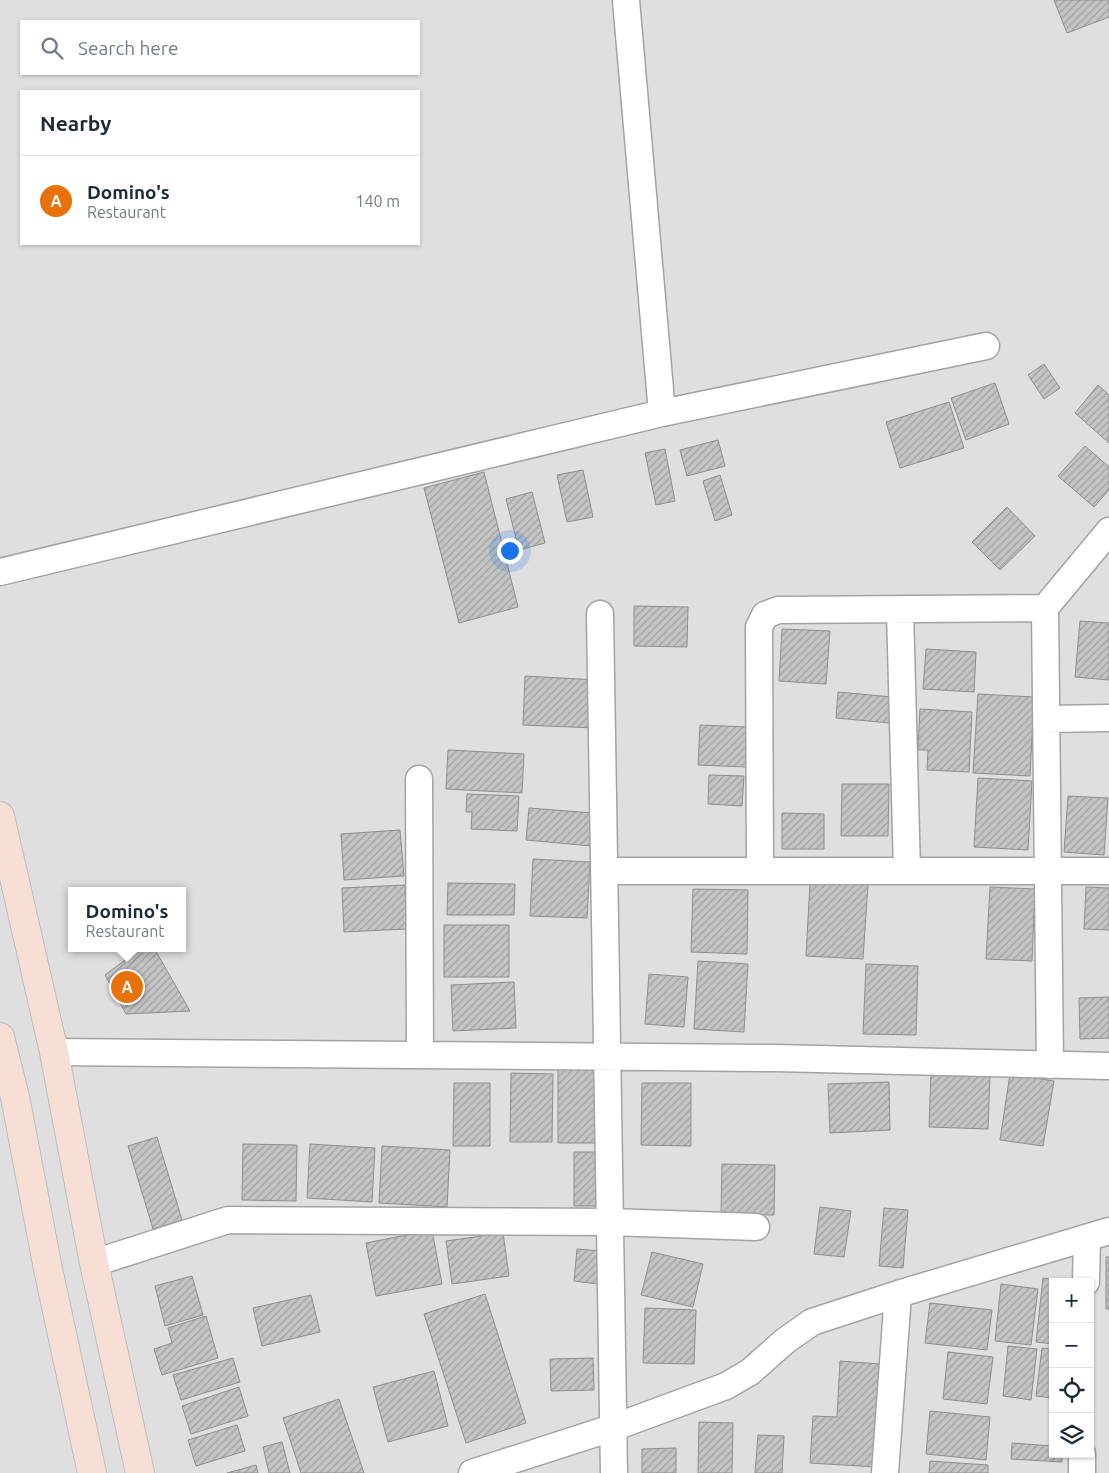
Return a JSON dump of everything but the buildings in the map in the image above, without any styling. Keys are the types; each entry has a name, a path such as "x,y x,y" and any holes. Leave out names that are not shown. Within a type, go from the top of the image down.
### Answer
{"main road":[{"path":"0,816 54,1052 94,1264 140,1473"},
{"path":"0,1037 15,1098 48,1269 92,1473"}],"street":[{"path":"626,0 662,413"},
{"path":"0,572 662,413 986,346"},
{"path":"1050,1065 1045,608 1109,531"},
{"path":"760,871 759,627 765,615 778,610 1045,608"},
{"path":"900,610 907,871"},
{"path":"600,614 615,1427 614,1473"},
{"path":"1047,719 1109,718"},
{"path":"419,779 420,1055"},
{"path":"605,871 1109,871"},
{"path":"54,1052 775,1058 1109,1066"},
{"path":"94,1264 228,1220 610,1222 756,1227"},
{"path":"472,1473 615,1427 726,1386 750,1372 812,1322 898,1294 1098,1235"},
{"path":"1087,1278 1098,1235"},
{"path":"885,1473 898,1294"},
{"path":"1082,1458 1082,1473"}],"place":[{"name":"Domino's","path":"127,987"}]}
